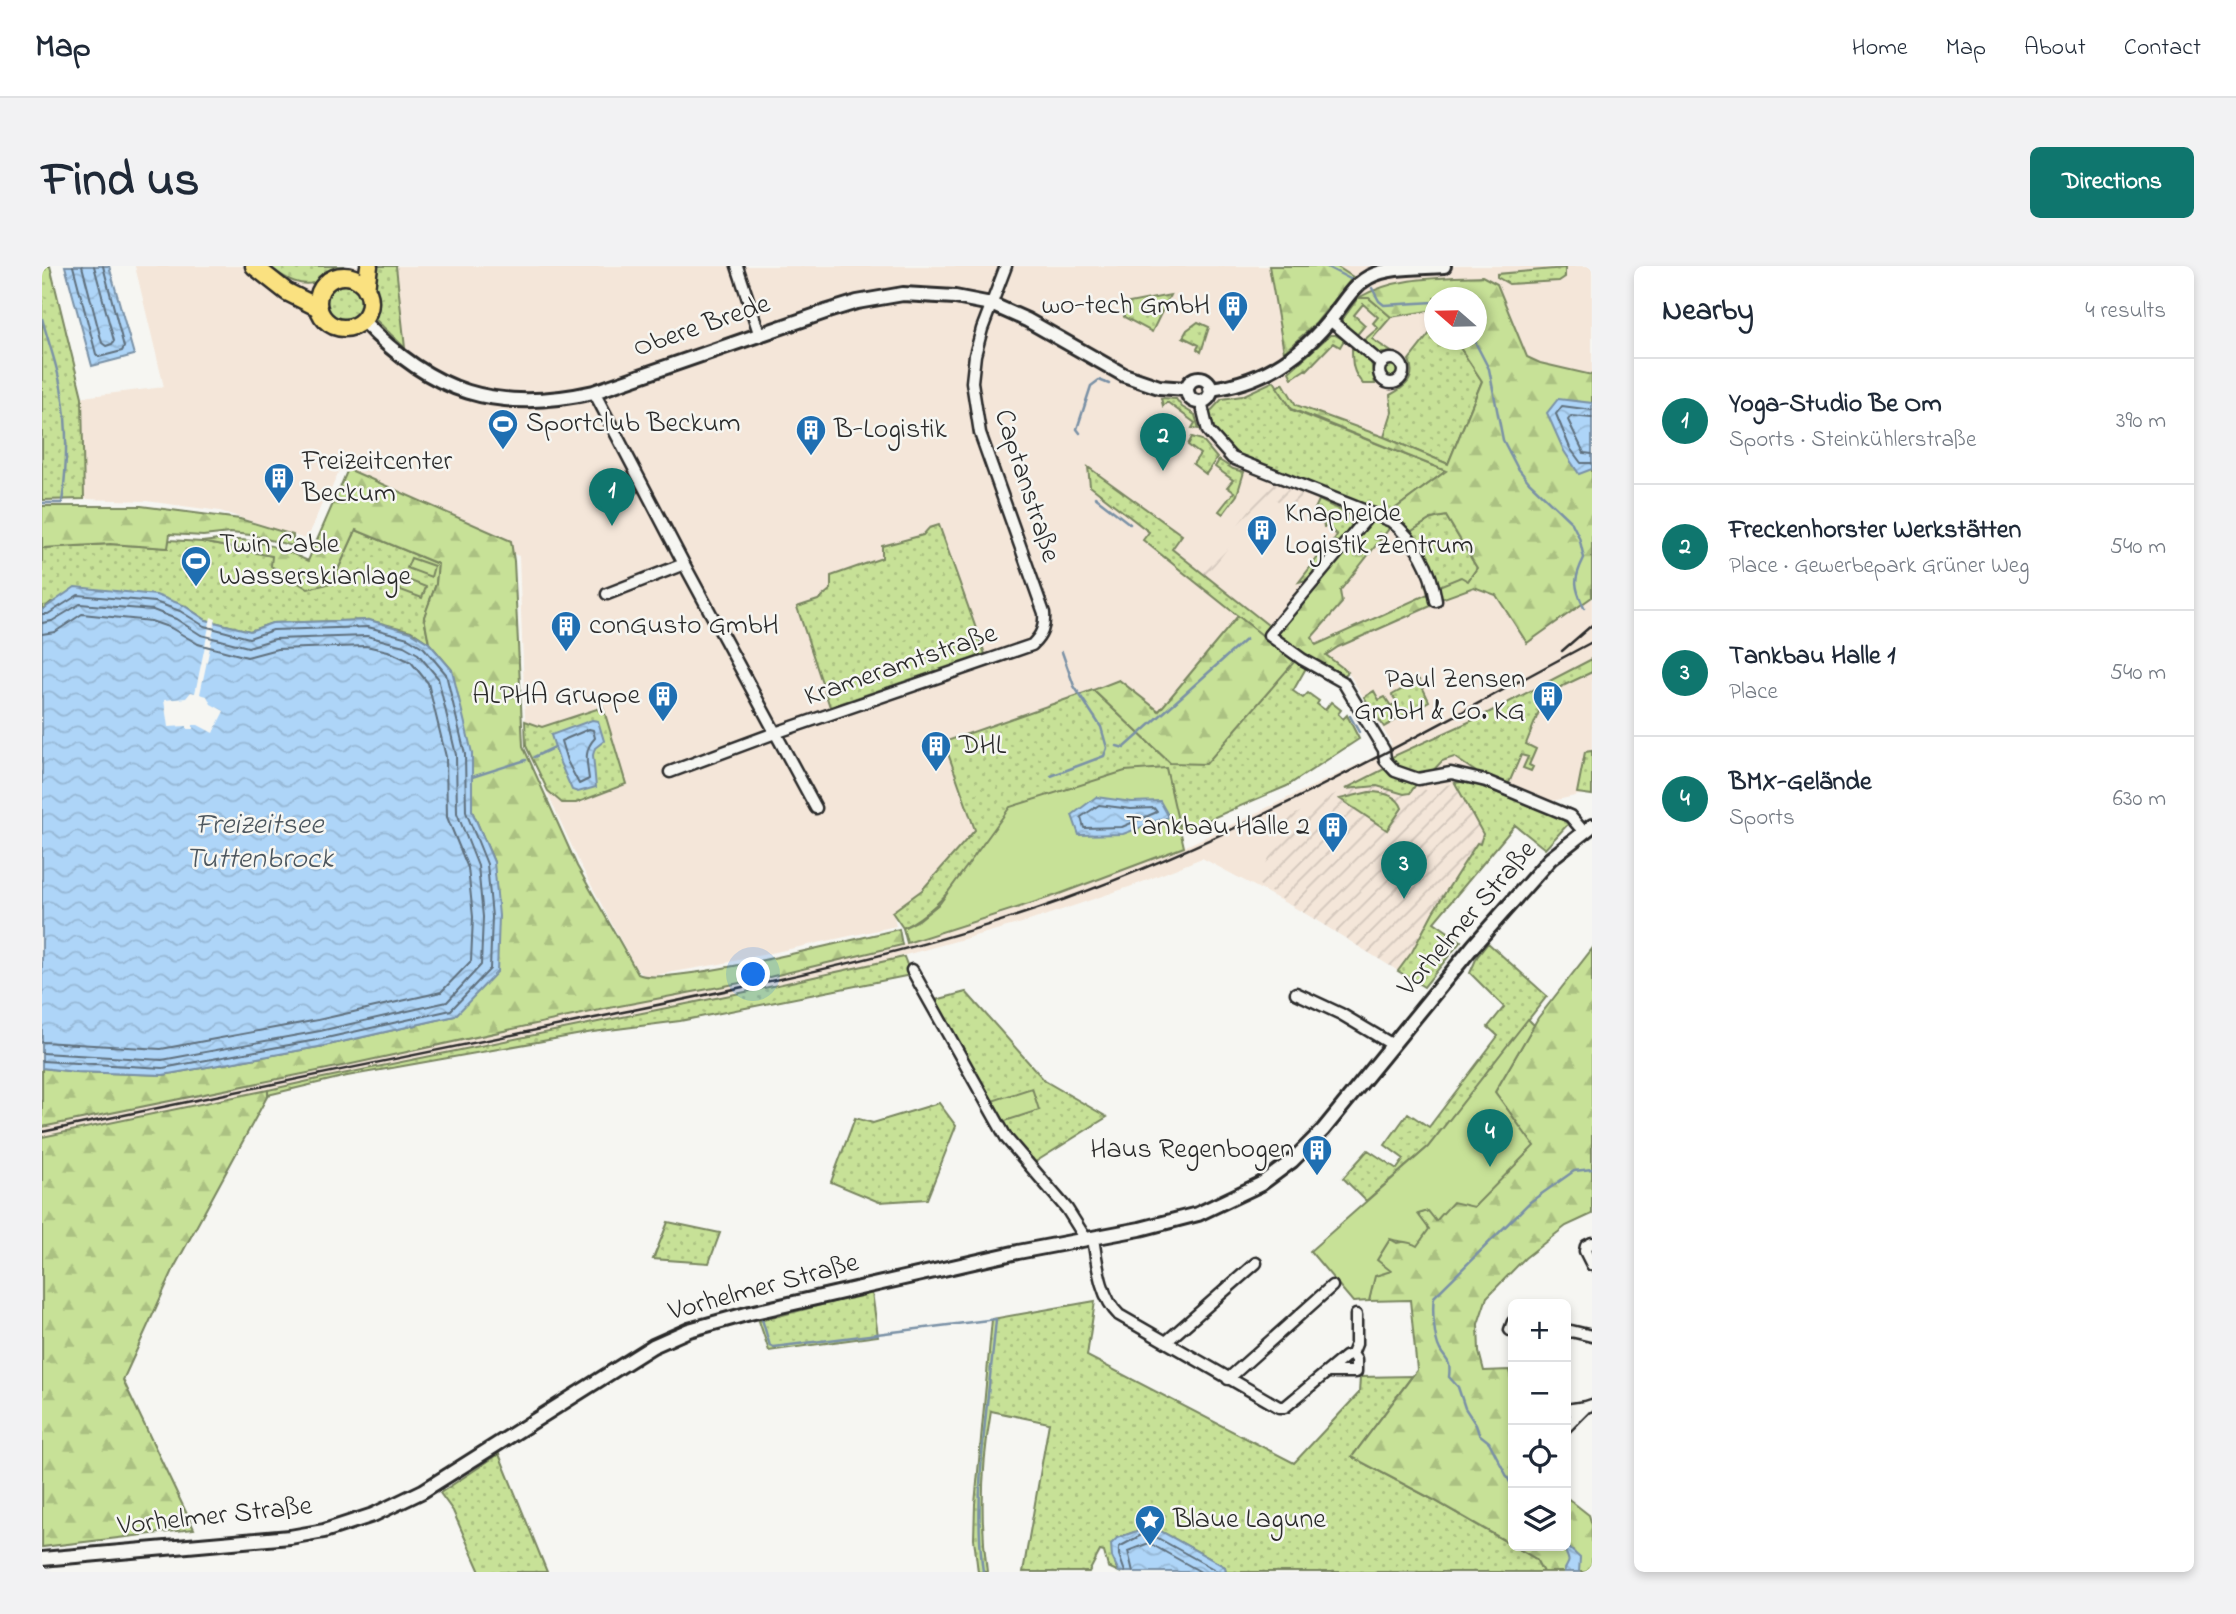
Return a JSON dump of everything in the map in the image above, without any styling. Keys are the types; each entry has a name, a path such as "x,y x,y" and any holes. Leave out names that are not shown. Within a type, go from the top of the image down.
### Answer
{"main road":[{"path":"254,266 287,292 319,307"},
{"path":"366,289 369,266"},
{"path":"352,271 366,289 370,309 363,321 351,327 337,327 326,320 319,307 320,294 334,278 352,271"},
{"path":"278,284 323,288"}],"street":[{"path":"737,266 760,336"},
{"name":"Captanstraße","path":"1006,266 990,304 975,355 972,382 980,433 1044,613 1043,631 1039,638"},
{"path":"1210,389 1259,378 1282,366 1313,339 1350,293 1368,277 1388,270 1444,266"},
{"name":"Obere Brede","path":"363,321 392,350 446,384 493,398 536,402 594,392 838,308 882,297 929,294 990,304 1045,330 1124,375 1159,387 1187,389"},
{"path":"1330,320 1382,364"},
{"path":"1199,378 1207,382 1210,389 1207,398 1201,402 1191,399 1187,389 1190,382 1199,378"},
{"path":"594,392 816,808"},
{"path":"1201,402 1208,431 1232,458 1391,521 1410,538 1423,557 1433,580 1436,601"},
{"name":"Vorhelmer Straße","path":"42,1559 252,1541 324,1531 373,1515 423,1491 653,1346 689,1330 868,1285 1198,1214 1261,1184 1292,1161 1324,1130 1474,945 1550,859 1588,828 1570,816 1486,782 1451,773 1418,779 1395,771 1385,760 1384,750 1343,682 1302,659 1269,635 1371,513"},
{"path":"607,594 684,564"},
{"name":"Krameramtstraße","path":"670,772 1032,645 1039,638"},
{"path":"912,970 1007,1139 1089,1238 1112,1309 1279,1407 1285,1407 1352,1354 1356,1344 1356,1315"},
{"path":"1296,993 1341,1014 1393,1045"},
{"path":"1592,1243 1586,1246 1585,1251 1592,1265"},
{"path":"1166,1342 1255,1264"},
{"path":"1228,1379 1332,1286"},
{"path":"1571,1332 1592,1336"},
{"path":"1327,1372 1356,1372 1356,1360 1352,1354"},
{"path":"1571,1409 1589,1406"},
{"path":"1568,1425 1589,1406"}],"shaded area":[{"path":"135,266 267,266 288,279 318,282 345,266 1269,266 1353,278 1336,266 1592,266 1592,659 1577,666 1592,661 1592,792 1531,806 1434,923 1338,931 1202,858 1135,885 1029,921 869,965 42,1137 42,1127 614,1007 761,979 907,943 1054,896 1184,847 1380,754 1392,744 1348,672 1302,652 1150,533 1143,541 1238,616 1158,712 1119,680 945,742 975,830 922,890 893,912 896,926 720,964 650,976 642,974 635,967 580,864 526,746 519,556 513,554 510,541 341,466 325,504 322,503 305,539 220,511 146,501 84,499 82,397 164,387"},
{"path":"1271,483 1311,498 1297,516 1270,495 1206,576 1200,572"},
{"path":"1380,771 1433,793 1446,785 1467,781 1531,806 1434,922 1424,987 1256,883 1290,817"}],"green space":[{"path":"42,266 50,266 82,397 84,499 42,500"},
{"path":"267,266 345,266 320,280 306,284 292,281"},
{"path":"375,266 396,266 405,348 376,320 377,301 372,284"},
{"path":"1269,266 1336,266 1353,277 1316,323 1284,352"},
{"path":"1565,268 1565,277 1559,281 1509,284 1497,277 1497,274"},
{"path":"1482,276 1497,284 1527,357 1540,363 1592,375 1592,597 1527,643 1496,595 1474,587 1436,601 1434,588 1461,577 1468,581 1477,568 1446,516 1431,519 1410,532 1388,514 1446,471 1292,409 1277,387 1283,383 1296,405 1448,464 1482,381 1462,350 1487,350 1487,287 1424,287 1424,312 1391,317 1369,298 1358,298 1403,282"},
{"path":"345,281 360,287 366,302 360,317 345,323 330,317 324,302 330,287"},
{"path":"1170,295 1152,332 1124,317 1124,304"},
{"path":"1358,298 1369,298 1391,317 1372,339 1393,353 1375,353 1363,341 1378,328 1373,323 1378,317 1363,304 1354,315 1365,325 1356,336 1343,325 1342,320"},
{"path":"1198,322 1209,327 1201,352 1197,349 1199,345 1183,337 1187,330"},
{"path":"1330,335 1344,340 1340,347 1333,343 1307,370 1292,378 1289,372"},
{"path":"1424,341 1424,350 1462,350 1482,381 1448,464 1384,437 1392,412 1390,395 1408,382 1412,372 1409,360"},
{"path":"1352,347 1371,361 1375,384 1363,384 1357,375"},
{"path":"1391,363 1399,371 1391,379 1383,371"},
{"path":"1274,381 1292,410 1446,471 1388,514 1238,456 1220,441 1208,414 1222,399 1242,396"},
{"path":"1161,398 1176,399 1182,407 1195,415 1199,429 1192,428 1195,423 1167,402 1163,406"},
{"path":"1171,426 1185,437 1175,449 1168,444 1173,437 1166,432"},
{"path":"1192,437 1202,440 1217,458 1206,474 1193,464 1200,454 1188,445"},
{"path":"1219,460 1244,472 1237,495 1223,514 1219,511 1234,492 1227,487 1233,480 1215,467"},
{"path":"1088,467 1182,535 1172,549 1302,652 1295,661 1306,668 1293,691 1303,698 1308,693 1319,701 1317,704 1325,710 1331,702 1341,710 1338,714 1343,719 1347,715 1359,739 1287,786 1173,835 961,877 935,905 903,928 892,912 922,890 975,830 944,742 1093,690 1170,763 1294,661 1143,540 1149,532 1090,486"},
{"path":"348,469 511,541 523,746 577,866 638,974 684,974 721,968 899,929 902,945 761,979 614,1007 42,1127 42,1068 163,1075 324,1046 455,1016 494,862 472,811 452,670 429,643 424,617 436,584 438,564 356,530 332,583 308,589 271,566 272,556 202,542 256,542 308,561"},
{"path":"1319,500 1350,515 1351,526 1339,542 1333,541 1337,535 1324,527 1321,510 1315,509"},
{"path":"42,506 141,506 240,519 293,535 293,546 251,535 230,533 203,536 170,534 168,548 110,544 42,548"},
{"path":"1371,513 1391,521 1388,530 1340,591 1342,603 1312,637 1316,645 1428,594 1425,584 1433,580 1433,605 1338,647 1326,655 1348,672 1339,680 1274,635"},
{"path":"1446,516 1477,568 1468,581 1434,588 1427,558 1410,532 1431,519"},
{"path":"939,525 985,654 830,707 797,607 818,600 831,589 831,576 882,558 882,546 923,535 929,528"},
{"path":"356,530 438,564 436,584 424,617 429,643 411,631 369,620 272,623 250,631 206,620 183,605 51,602 42,610 42,548 110,544 167,548 169,540 202,542 273,556 332,583"},
{"path":"1325,548 1333,549 1309,579 1299,582"},
{"path":"411,558 434,566 431,577 407,568"},
{"path":"403,578 426,587 422,598 398,589"},
{"path":"1238,616 1295,661 1206,764 1170,763 1093,690 1119,680 1159,711"},
{"path":"1592,659 1592,672 1546,694 1526,744 1536,749 1529,765 1533,767 1531,771 1523,768 1528,757 1521,755 1506,790 1481,780 1476,772 1454,757 1442,761 1425,779 1418,779 1385,760 1482,716"},
{"path":"1419,680 1429,701 1384,727 1364,697 1374,691 1379,700 1385,697 1391,706 1397,702 1392,695"},
{"path":"603,707 626,784 576,803 562,803 548,791 526,746 525,721 542,727"},
{"path":"1592,751 1592,795 1577,793 1585,752"},
{"path":"1166,768 1184,847 1054,896 907,943 903,928 919,920 940,903 1010,807 1125,771"},
{"path":"1384,769 1417,783 1410,793 1404,794 1377,786 1345,789"},
{"path":"1467,781 1560,817 1568,824 1545,849 1515,825 1434,922 1461,941 1424,987 1398,971 1477,843 1480,844 1483,834 1455,783"},
{"path":"1369,792 1384,793 1400,803 1402,808 1387,830 1340,799"},
{"path":"1488,943 1547,996 1428,1147 1366,1201 1343,1178 1368,1150 1397,1169 1404,1159 1385,1145 1408,1113 1429,1127 1498,1036 1488,1027 1504,1007 1470,973 1477,957"},
{"path":"1592,949 1592,1214 1566,1226 1525,1258 1487,1297 1478,1324 1479,1352 1484,1371 1508,1370 1508,1542 1352,1457 1417,1370 1410,1300 1369,1301 1377,1260 1390,1239 1397,1243 1407,1241 1417,1245 1420,1239 1417,1214 1431,1212 1454,1202 1533,1146 1495,1092 1538,1018"},
{"path":"904,957 911,975 680,1021 593,1032 347,1076 268,1095 268,1090 318,1079"},
{"path":"966,992 1045,1081 1107,1117 1032,1164 1010,1138 936,1000"},
{"path":"1528,1019 1534,1025 1495,1092 1534,1146 1474,1207 1453,1202 1436,1221 1428,1211 1418,1214 1429,1229 1417,1246 1390,1239 1377,1260 1391,1271 1375,1276 1369,1301 1353,1302 1310,1251 1428,1147"},
{"path":"1032,1088 1039,1110 1002,1122 992,1101"},
{"path":"268,1090 268,1095 175,1266 123,1380 194,1529 42,1547 42,1137"},
{"path":"939,1103 956,1126 927,1199 879,1202 831,1182 855,1118 873,1123"},
{"path":"668,1222 720,1233 709,1263 653,1259"},
{"path":"872,1292 878,1336 769,1351 759,1321"},
{"path":"1095,1301 1087,1356 1294,1463 1359,1393 1360,1377 1412,1376 1352,1457 1508,1543 1508,1551 1522,1551 1536,1559 1543,1572 1226,1572 1225,1567 1148,1524 1117,1538 1116,1567 1119,1572 1108,1567 1104,1552 1100,1551 1089,1572 1023,1572 1049,1423 991,1411 983,1492 987,1572 978,1572 974,1539 975,1504 992,1319"},
{"path":"499,1454 547,1572 480,1572 453,1511 440,1493"},
{"path":"1571,1501 1589,1515 1592,1525 1592,1572 1543,1572 1536,1559 1522,1551 1571,1551"}],"water":[{"path":"65,266 109,266 134,355 92,366"},
{"path":"1558,399 1592,403 1592,469 1579,474 1564,451 1547,413"},
{"name":"Freizeitsee Tuttenbrock","path":"75,587 156,595 183,605 206,620 250,631 272,623 369,620 411,632 429,643 452,670 472,753 472,811 494,862 499,916 497,972 455,1016 324,1046 163,1075 42,1068 42,610"},
{"path":"592,720 598,721 604,741 595,748 593,755 596,787 578,792 572,790 551,735"},
{"path":"1096,797 1132,802 1160,801 1169,817 1123,834 1079,835 1072,815"},
{"name":"Blaue Lagune","path":"1148,1524 1225,1567 1226,1572 1119,1572 1112,1557 1111,1544 1117,1538"},
{"path":"1571,1550 1580,1558 1579,1572 1564,1572 1569,1561 1565,1551"}],"pier":[{"path":"211,617 216,619 200,694 207,696 211,704 224,711 213,733 198,725 193,725 193,729 187,729 187,726 168,727 164,700 186,698 191,692 195,693"}],"waterway":[{"path":"1325,266 1354,281"},
{"path":"1372,288 1384,305 1424,303"},
{"path":"42,318 60,383 66,448 62,503 42,503"},
{"path":"1479,350 1489,369 1503,440 1517,467 1572,523 1579,537 1584,558 1576,583 1584,608"},
{"path":"1080,433 1077,429 1091,386 1099,380 1109,384"},
{"path":"1095,497 1130,524"},
{"path":"1117,746 1124,748 1246,639"},
{"path":"1051,776 1104,756 1107,748 1101,727 1074,686 1062,652"},
{"path":"1350,716 1359,732"},
{"path":"534,757 555,747"},
{"path":"472,777 526,760"},
{"path":"1508,1478 1489,1442 1479,1434 1465,1408 1458,1387 1449,1377 1449,1364 1436,1339 1434,1297 1530,1202 1574,1171 1592,1169"},
{"path":"762,1319 770,1346 774,1347 996,1319 980,1478 983,1572"}],"railway":[{"path":"1562,651 1592,625"},
{"path":"42,1132 768,982 886,954 1002,921 1129,874 1264,814 1592,642"}],"place":[{"name":"wo-tech GmbH","path":"1233,333"},
{"name":"Sportclub Beckum","path":"503,451"},
{"name":"B-Logistik","path":"811,457"},
{"name":"Freckenhorster Werkstätten","path":"1163,471"},
{"name":"Freizeitcenter Beckum","path":"279,505"},
{"name":"Yoga-Studio Be Om","path":"612,526"},
{"name":"Knapheide Logistik Zentrum","path":"1262,557"},
{"name":"Twin Cable Wasserskianlage","path":"196,588"},
{"name":"conGusto GmbH","path":"566,653"},
{"name":"ALPHA Gruppe","path":"663,723"},
{"name":"Paul Zensen GmbH & Co. KG","path":"1548,723"},
{"name":"DHL","path":"936,773"},
{"name":"Tankbau Halle 2","path":"1333,854"},
{"name":"Tankbau Halle 1","path":"1404,899"},
{"name":"BMX-Gelände","path":"1490,1167"},
{"name":"Haus Regenbogen","path":"1317,1177"},
{"name":"Blaue Lagune","path":"1150,1547"}]}
